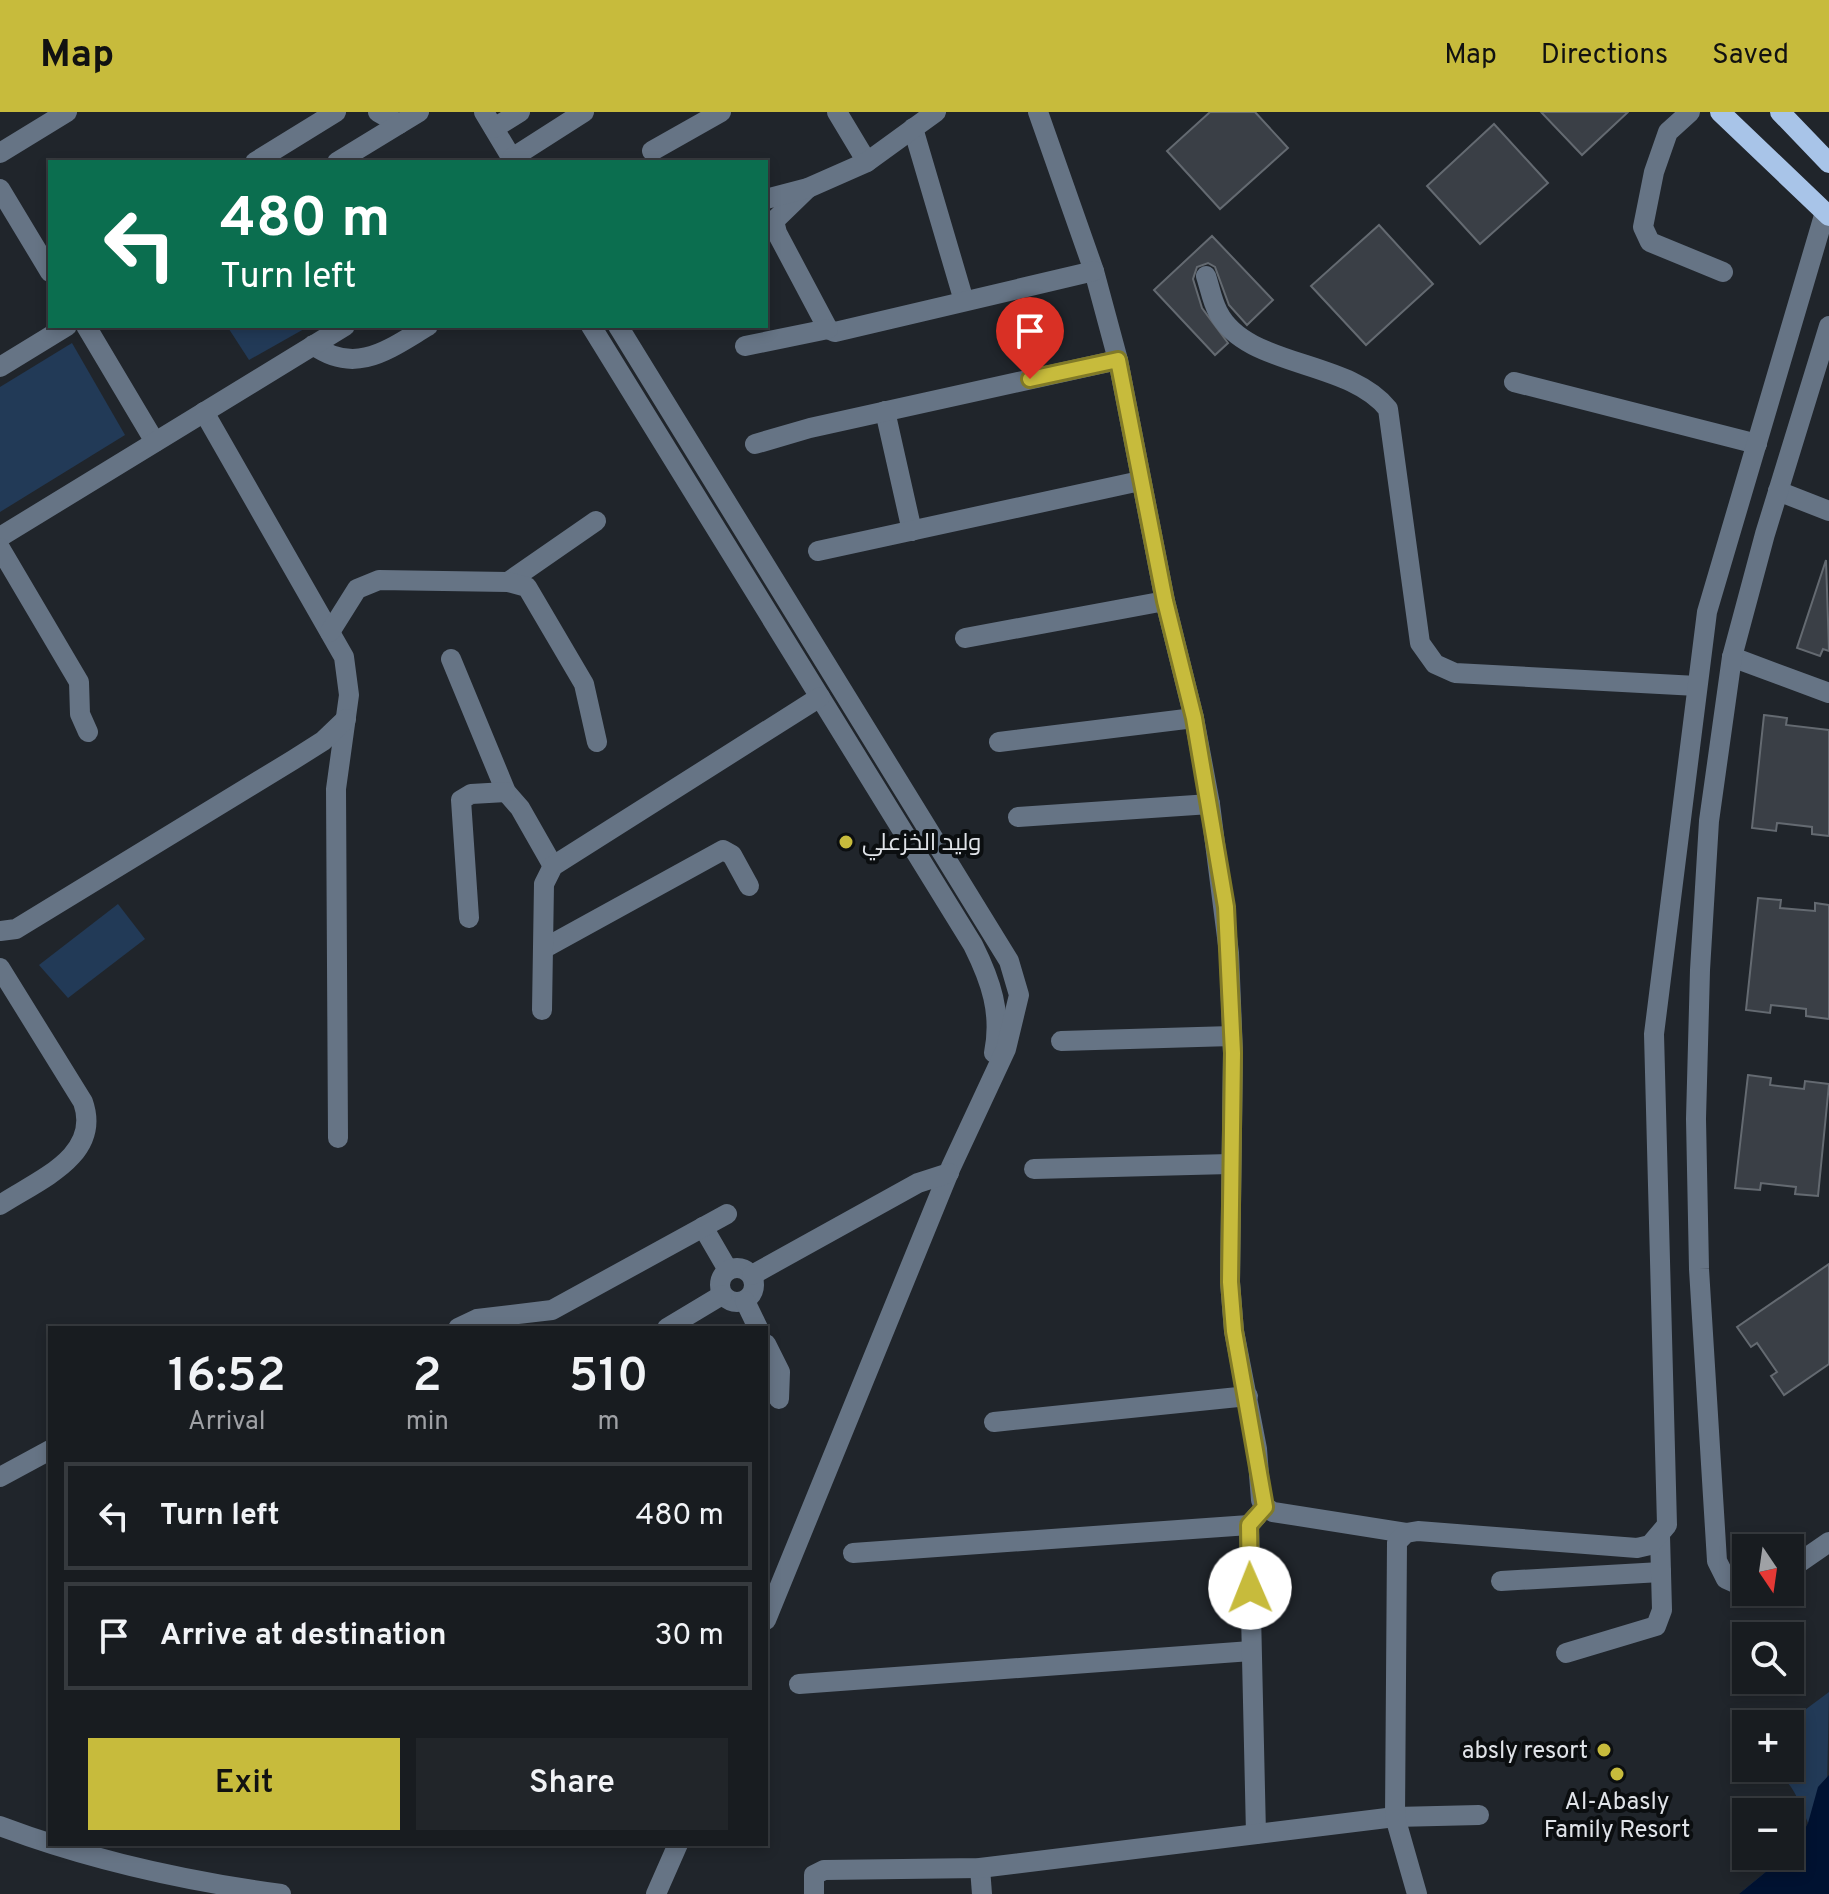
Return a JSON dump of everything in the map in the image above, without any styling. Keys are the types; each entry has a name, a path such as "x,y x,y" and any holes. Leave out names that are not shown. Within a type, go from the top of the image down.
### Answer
{"main road":[{"path":"1720,112 1827,214"},
{"path":"1780,112 1829,163"}],"street":[{"path":"0,153 67,112"},
{"path":"258,160 336,112"},
{"path":"378,112 399,124"},
{"path":"340,160 419,112"},
{"path":"520,112 489,120 513,160 584,112"},
{"path":"652,151 721,112"},
{"path":"837,112 867,162"},
{"path":"768,198 808,188 867,162 936,112"},
{"path":"1038,112 1094,271 1118,360 1140,481 1194,718 1210,804 1226,907 1232,1036 1232,1307 1265,1507"},
{"path":"1690,112 1668,132 1654,172 1643,227 1650,242 1723,272"},
{"path":"913,128 964,301"},
{"path":"808,188 774,221 828,329"},
{"path":"1,192 48,269"},
{"path":"1566,1653 1656,1626 1662,1610 1660,1536 1669,1512 1654,1034 1707,612 1827,214"},
{"path":"745,346 828,329 835,332 1094,271"},
{"path":"1206,276 1218,314 1252,345 1364,386 1388,409 1420,643 1435,664 1455,673 1697,686"},
{"path":"1732,1582 1726,1579 1717,1561 1715,1547 1699,1269 1696,1119 1700,970 1709,821 1732,657 1778,491 1829,326"},
{"path":"0,367 64,328"},
{"path":"87,328 155,442"},
{"path":"0,537 327,333 337,358 363,360 376,357 425,328"},
{"path":"592,328 986,971 998,1013 998,1032 983,1094"},
{"path":"619,328 1009,961 1017,979 1018,1012 1006,1049 983,1094 770,1597"},
{"path":"755,444 885,411 1118,360"},
{"path":"1514,382 1757,444"},
{"path":"885,411 912,531"},
{"path":"204,412 344,657 348,674 346,719 336,789 338,1138"},
{"path":"818,551 1140,481"},
{"path":"1778,491 1829,511"},
{"path":"508,582 596,521"},
{"path":"0,548 79,682 80,714 88,732"},
{"path":"330,632 357,589 379,580 508,582 527,587 584,684 597,742"},
{"path":"965,638 1165,601"},
{"path":"1732,657 1829,693"},
{"path":"451,659 506,792 520,808 553,866"},
{"path":"542,1010 544,884 553,866 820,697"},
{"path":"999,742 1194,718"},
{"path":"0,931 16,929 293,760 323,741 346,719"},
{"path":"469,918 461,800 471,794 506,792"},
{"path":"1018,817 1210,804"},
{"path":"543,949 723,850 732,855 749,886"},
{"path":"0,968 83,1102 89,1118 87,1136 76,1155 0,1205"},
{"path":"1061,1041 1232,1036"},
{"path":"1034,1169 1230,1164"},
{"path":"752,1275 918,1183 949,1173"},
{"path":"462,1326 477,1319 552,1310 727,1214"},
{"path":"703,1227 728,1270"},
{"path":"722,1295 721,1276 736,1267 752,1275 755,1284 745,1301"},
{"path":"722,1295 732,1302 745,1301"},
{"path":"670,1326 722,1295"},
{"path":"745,1301 757,1326"},
{"path":"768,1348 780,1372 779,1399"},
{"path":"994,1422 1248,1396"},
{"path":"0,1477 48,1451"},
{"path":"1265,1507 1301,1517 1406,1533 1418,1531 1622,1549 1650,1545 1660,1536"},
{"path":"1256,1834 1249,1525 1265,1507"},
{"path":"853,1553 1249,1525"},
{"path":"1406,1533 1397,1542 1395,1817 1417,1894"},
{"path":"1804,1559 1829,1542"},
{"path":"1501,1581 1661,1572"},
{"path":"799,1684 1251,1651"},
{"path":"814,1894 814,1875 824,1870 980,1868 1395,1817 1479,1815"},
{"path":"0,1826 48,1844"},
{"path":"55,1846 212,1889 281,1894"},
{"path":"656,1894 677,1846"},
{"path":"980,1868 982,1894"}],"shaded area":[{"path":"228,328 304,329 249,360"},
{"path":"72,343 125,435 0,512 0,387"},
{"path":"118,904 145,939 68,998 39,965"},
{"path":"1829,1692 1826,1839 1804,1853 1804,1830 1808,1823 1804,1814 1804,1798 1797,1798 1787,1782 1804,1782 1804,1711"},
{"path":"1829,1775 1829,1894 1739,1894 1768,1870 1804,1870 1804,1830 1818,1787"},
{"path":"1768,1870 1777,1870 1739,1894"}],"building":[{"path":"1210,112 1255,112 1288,148 1220,209 1167,151"},
{"path":"1541,112 1628,112 1582,155"},
{"path":"1494,124 1548,183 1480,244 1427,186"},
{"path":"1379,225 1433,284 1366,345 1311,286"},
{"path":"1212,236 1273,300 1247,325 1229,305 1215,267 1208,263 1197,267 1193,279 1202,308 1228,343 1215,355 1154,290"},
{"path":"1826,560 1829,651 1823,649 1820,656 1797,648"},
{"path":"1764,715 1787,718 1786,725 1829,730 1829,836 1812,834 1812,827 1777,823 1776,831 1752,828"},
{"path":"1758,898 1781,900 1780,908 1815,911 1815,903 1829,905 1829,1019 1806,1016 1806,1009 1771,1005 1770,1013 1746,1010"},
{"path":"1748,1075 1771,1078 1770,1085 1804,1089 1805,1081 1829,1084 1818,1196 1795,1194 1796,1187 1761,1183 1760,1190 1735,1188"},
{"path":"1829,1264 1829,1364 1784,1395 1771,1376 1777,1372 1757,1343 1751,1347 1737,1327"}],"place":[{"name":"وليد الخزعلي","path":"846,842"},
{"name":"absly resort","path":"1604,1750"},
{"name":"Al-Abasly Family Resort","path":"1617,1774"}],"route":[{"path":"1030,379 1118,360 1140,481 1194,718 1210,804 1226,907 1229,953 1233,1053 1230,1282 1234,1331 1257,1449 1261,1500 1265,1507 1249,1525 1250,1588"}]}
